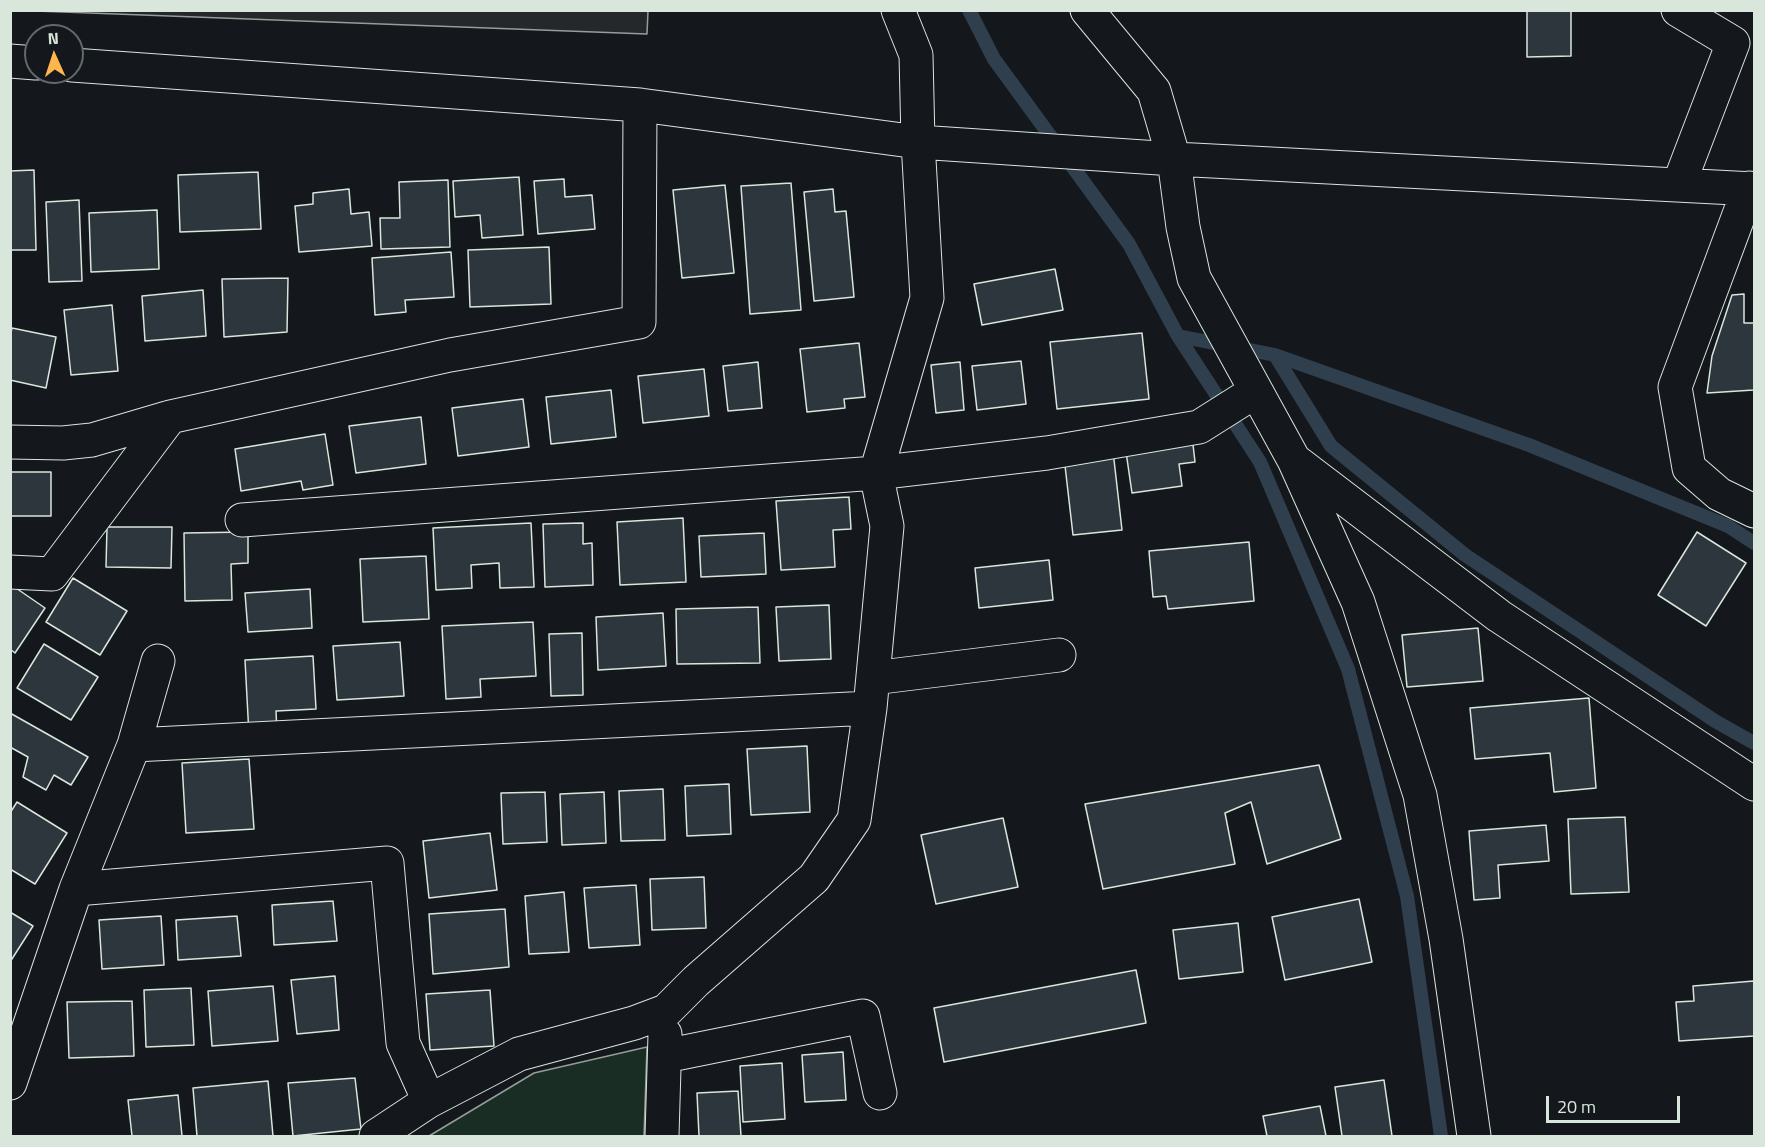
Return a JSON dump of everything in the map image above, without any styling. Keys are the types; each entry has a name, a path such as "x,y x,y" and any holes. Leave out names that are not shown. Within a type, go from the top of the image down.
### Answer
{"street":[{"path":"376,1137 429,1101 519,1054 634,1023 666,1011 696,981 814,878 854,820 872,693 887,526 876,472 927,298 918,142 916,55 898,10"},
{"path":"1087,10 1154,91 1174,159 1183,227 1194,278 1294,460 1358,602 1420,795 1446,939 1474,1137"},
{"path":"1678,10 1744,47 1679,184"},
{"path":"84,66 640,105 918,142 1174,159 1752,189 1675,387 1689,468 1719,494 1755,511"},
{"path":"10,442 63,443 92,440 170,417 450,355 639,322 640,105"},
{"path":"242,520 876,472 1047,453 1199,427 1256,392"},
{"path":"10,573 52,574 170,417"},
{"path":"1294,460 1499,616 1755,784"},
{"path":"134,745 872,693 1059,654"},
{"path":"10,1083 76,889 134,745 158,662"},
{"path":"76,889 387,863 403,1043 429,1101"},
{"path":"662,1137 666,1011"},
{"path":"665,1056 863,1016 880,1093"}],"green space":[{"path":"647,1047 644,1136 429,1136 534,1073"}],"shaded area":[{"path":"648,10 647,34 36,11"}],"building":[{"path":"1527,10 1571,10 1571,56 1527,57"},
{"path":"34,170 36,250 10,250 10,171"},
{"path":"258,172 261,229 180,232 178,175"},
{"path":"519,177 523,235 482,238 480,215 455,217 453,181"},
{"path":"564,179 565,197 592,195 595,229 538,234 534,181"},
{"path":"448,180 450,247 381,249 380,218 400,218 399,182"},
{"path":"791,183 801,310 750,314 741,186"},
{"path":"725,185 734,273 682,278 673,190"},
{"path":"349,189 351,214 369,212 372,246 299,252 295,206 313,204 313,193"},
{"path":"833,189 835,212 846,211 854,297 814,301 804,192"},
{"path":"79,200 82,281 49,282 46,202"},
{"path":"157,210 159,269 91,272 89,213"},
{"path":"549,247 551,304 470,307 468,250"},
{"path":"451,252 454,297 405,300 406,312 375,315 372,258"},
{"path":"1055,269 1063,310 982,325 974,284"},
{"path":"288,278 287,332 224,337 222,279"},
{"path":"203,290 206,336 145,341 142,296"},
{"path":"1744,294 1744,323 1754,323 1754,390 1707,393 1712,356 1732,295"},
{"path":"112,305 118,371 71,375 64,310"},
{"path":"12,328 56,337 46,388 10,380"},
{"path":"1142,333 1149,399 1057,409 1050,342"},
{"path":"859,343 865,397 844,399 845,408 807,412 800,349"},
{"path":"1021,361 1026,404 977,410 972,366"},
{"path":"758,362 762,408 728,411 723,366"},
{"path":"960,362 964,410 936,413 931,365"},
{"path":"704,369 709,416 643,423 638,376"},
{"path":"611,390 616,437 551,444 546,397"},
{"path":"523,399 529,447 458,456 452,408"},
{"path":"421,417 426,464 356,473 349,426"},
{"path":"325,434 333,485 303,490 301,481 241,491 235,449"},
{"path":"1192,436 1195,462 1179,464 1182,486 1132,493 1125,445"},
{"path":"1113,451 1122,530 1073,535 1064,457"},
{"path":"10,472 51,472 51,516 10,516"},
{"path":"849,497 851,529 833,530 835,567 781,570 776,501"},
{"path":"683,518 686,582 620,585 617,522"},
{"path":"531,523 534,587 500,588 499,563 471,565 472,588 436,590 433,528"},
{"path":"583,523 583,544 592,543 593,585 545,587 543,524"},
{"path":"107,527 172,527 171,568 106,567"},
{"path":"248,532 248,563 231,564 232,600 185,601 184,533"},
{"path":"1697,532 1746,563 1706,626 1658,595"},
{"path":"764,533 766,574 701,577 699,536"},
{"path":"1249,542 1254,601 1168,609 1166,596 1153,597 1149,551"},
{"path":"426,556 429,619 363,622 360,559"},
{"path":"1049,560 1053,600 979,608 975,568"},
{"path":"73,578 127,611 100,655 46,622"},
{"path":"13,586 45,608 15,653 10,649 10,589"},
{"path":"310,589 312,628 248,632 245,593"},
{"path":"829,605 831,659 779,661 776,607"},
{"path":"758,607 760,663 677,664 676,609"},
{"path":"663,613 666,666 598,670 596,617"},
{"path":"533,622 536,676 480,679 481,697 446,699 442,626"},
{"path":"1478,628 1483,681 1407,687 1402,635"},
{"path":"582,633 583,695 551,696 549,634"},
{"path":"400,642 404,696 337,700 333,646"},
{"path":"44,644 98,677 71,720 17,688"},
{"path":"313,656 316,709 276,711 277,734 249,735 245,660"},
{"path":"1589,698 1596,788 1554,792 1550,753 1475,759 1470,708"},
{"path":"10,713 88,757 71,785 54,775 46,790 23,777 28,757 10,747"},
{"path":"807,746 810,812 751,815 747,749"},
{"path":"249,759 254,829 186,833 182,763"},
{"path":"1319,765 1341,839 1267,864 1251,802 1225,813 1235,864 1103,889 1085,804"},
{"path":"729,784 731,834 687,836 685,786"},
{"path":"663,789 665,840 621,841 619,791"},
{"path":"545,792 547,842 503,844 501,793"},
{"path":"604,792 606,843 562,845 560,794"},
{"path":"17,802 67,833 35,884 10,869 10,813"},
{"path":"1625,817 1629,892 1571,894 1568,819"},
{"path":"1003,818 1018,887 936,904 921,835"},
{"path":"1546,825 1549,861 1498,865 1500,898 1474,900 1469,831"},
{"path":"490,833 497,890 429,898 423,841"},
{"path":"704,877 706,928 652,930 650,879"},
{"path":"636,885 640,945 589,948 584,888"},
{"path":"564,892 569,952 529,954 525,896"},
{"path":"1359,899 1372,962 1285,980 1272,917"},
{"path":"333,901 337,941 274,945 272,905"},
{"path":"505,909 509,967 433,974 429,914"},
{"path":"10,912 33,926 10,962"},
{"path":"161,916 164,965 102,969 99,920"},
{"path":"237,916 241,956 178,960 176,920"},
{"path":"1238,923 1243,972 1179,979 1173,930"},
{"path":"1136,970 1146,1023 944,1062 934,1008"},
{"path":"335,976 339,1030 297,1034 291,980"},
{"path":"1754,981 1754,1036 1679,1041 1676,1002 1694,1001 1693,986"},
{"path":"273,986 278,1041 212,1046 208,991"},
{"path":"191,988 194,1045 146,1047 144,990"},
{"path":"490,990 494,1046 430,1050 426,994"},
{"path":"132,1001 134,1056 69,1058 67,1002"},
{"path":"843,1052 846,1100 805,1102 802,1055"},
{"path":"782,1063 785,1119 743,1122 740,1066"},
{"path":"355,1078 361,1129 293,1136 288,1083"},
{"path":"1384,1080 1392,1136 1342,1136 1335,1087"},
{"path":"268,1081 273,1136 197,1136 193,1088"},
{"path":"738,1091 741,1136 699,1136 697,1093"},
{"path":"178,1095 182,1136 132,1136 128,1100"},
{"path":"1320,1106 1326,1136 1267,1136 1263,1116"}],"waterway":[{"path":"969,10 994,59 1129,244 1178,336 1260,462 1348,669 1407,896 1441,1136"},
{"path":"1178,336 1275,355 1529,445 1728,526 1754,543"},
{"path":"1275,355 1331,446 1465,555 1715,721 1754,743"}]}
